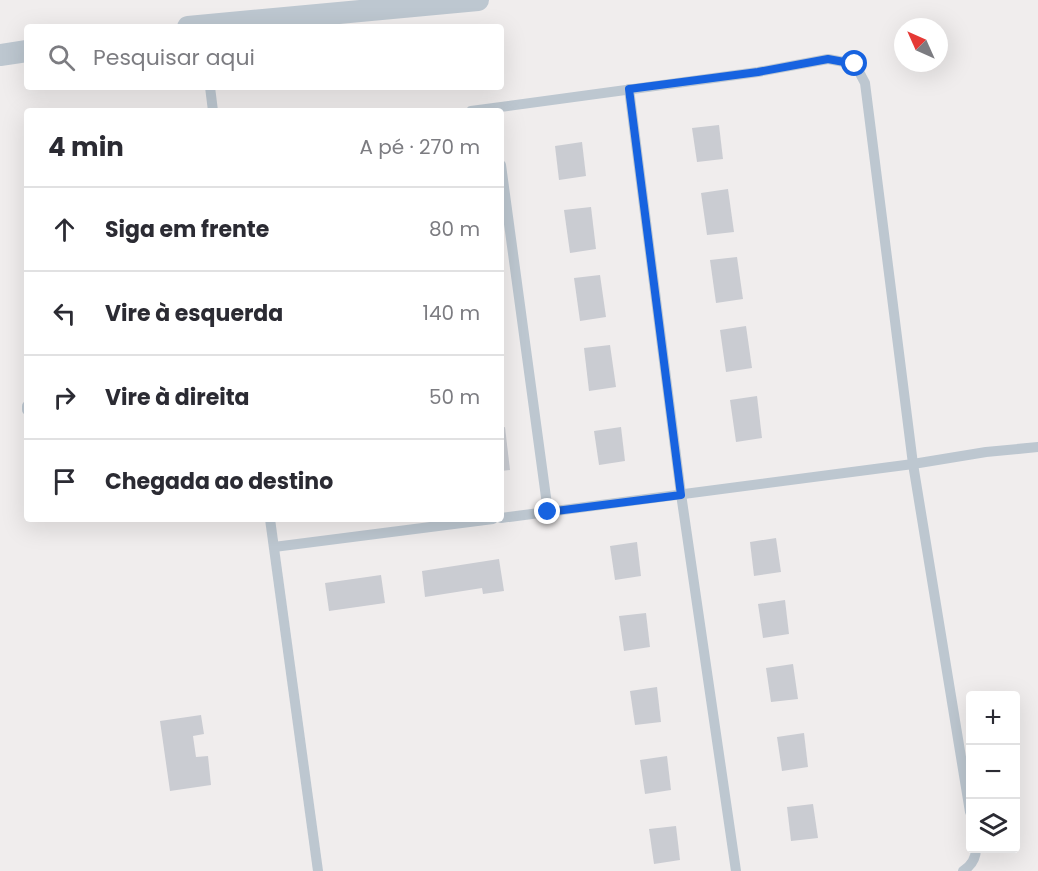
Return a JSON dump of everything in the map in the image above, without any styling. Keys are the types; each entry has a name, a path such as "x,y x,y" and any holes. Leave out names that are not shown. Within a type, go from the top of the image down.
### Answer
{"street":[{"path":"219,24 478,0"},
{"path":"0,55 24,51"}],"lane":[{"path":"504,108 758,72 828,59 855,64 865,83 913,464 968,799"},
{"path":"629,89 681,495 736,871"},
{"path":"210,90 213,108"},
{"path":"504,187 548,512"},
{"path":"504,518 913,464 986,452 1038,447"},
{"path":"270,522 318,871"},
{"path":"274,547 405,525 449,522"},
{"path":"963,871 973,862 976,853"}],"building":[{"path":"719,125 723,159 697,162 692,128"},
{"path":"582,142 586,176 559,180 555,146"},
{"path":"728,189 734,232 707,235 701,193"},
{"path":"591,207 596,249 570,253 564,210"},
{"path":"737,257 743,299 716,303 710,260"},
{"path":"600,275 606,317 580,321 574,278"},
{"path":"746,326 752,368 726,372 720,330"},
{"path":"610,345 616,387 589,391 584,348"},
{"path":"757,396 762,438 736,442 730,400"},
{"path":"504,427 510,470 504,471"},
{"path":"621,427 625,461 599,465 594,431"},
{"path":"776,538 781,572 754,576 750,542"},
{"path":"637,542 641,576 615,580 610,546"},
{"path":"499,559 504,591 483,594 482,588 425,597 422,571"},
{"path":"381,575 385,603 329,611 325,583"},
{"path":"785,600 789,634 763,638 758,604"},
{"path":"646,613 650,647 624,651 619,616"},
{"path":"793,664 798,699 771,702 766,668"},
{"path":"657,687 661,722 635,725 630,691"},
{"path":"201,715 204,734 193,736 196,757 208,756 211,785 170,791 160,721"},
{"path":"804,733 808,767 782,771 777,737"},
{"path":"667,756 671,790 645,794 640,760"},
{"path":"813,804 818,838 791,841 787,807"},
{"path":"676,826 680,860 654,864 649,829"}],"route":[{"path":"548,512 681,495 629,89 758,72 828,59 855,64"}]}
